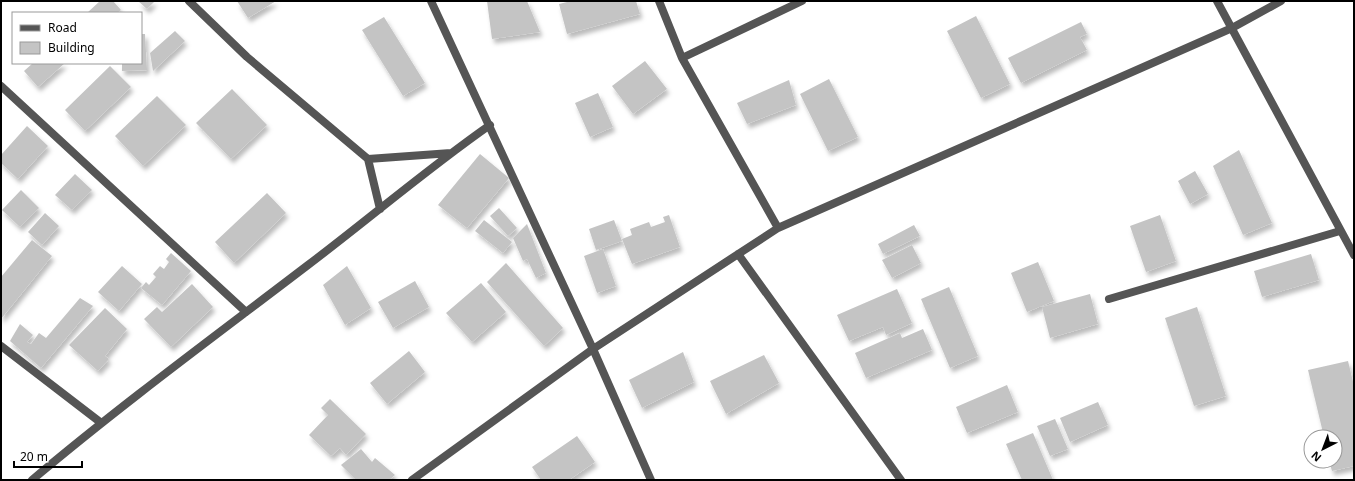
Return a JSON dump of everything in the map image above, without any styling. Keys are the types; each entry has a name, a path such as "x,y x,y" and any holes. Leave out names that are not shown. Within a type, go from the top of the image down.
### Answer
{"street":[{"path":"189,1 247,57 368,158 380,209"},
{"path":"431,1 593,349 651,480"},
{"path":"659,1 682,58 778,228"},
{"path":"682,58 802,1"},
{"path":"1217,1 1354,255"},
{"path":"412,480 593,349 778,228 1232,28 1281,1"},
{"path":"1,86 246,312"},
{"path":"32,480 100,422 246,312 451,153 490,126"},
{"path":"368,158 451,153"},
{"path":"1109,299 1340,231"},
{"path":"738,254 901,480"},
{"path":"1,346 100,422"}],"building":[{"path":"100,1 113,1 121,10 118,12 88,12"},
{"path":"138,1 155,1 147,9"},
{"path":"237,1 276,1 248,18"},
{"path":"487,1 527,1 540,32 492,39"},
{"path":"571,1 636,1 640,14 567,34 559,4"},
{"path":"976,16 1010,84 981,98 947,31"},
{"path":"384,17 425,83 403,96 362,30"},
{"path":"1081,22 1087,34 1080,37 1087,50 1021,83 1008,58"},
{"path":"175,31 185,41 153,71 150,53"},
{"path":"142,34 145,34 147,70 122,71 122,64 142,64"},
{"path":"645,61 667,89 633,114 612,86"},
{"path":"32,64 64,64 38,87 24,71"},
{"path":"110,66 131,87 85,131 65,110"},
{"path":"829,79 858,137 828,151 800,94"},
{"path":"789,80 796,105 747,124 737,103"},
{"path":"232,89 267,125 231,159 196,123"},
{"path":"598,93 613,127 590,137 575,103"},
{"path":"157,96 186,125 143,166 115,136"},
{"path":"27,126 48,146 18,179 1,163 1,155"},
{"path":"1239,150 1272,223 1243,235 1213,166"},
{"path":"480,154 509,178 467,228 438,205"},
{"path":"1195,171 1208,194 1190,204 1178,181"},
{"path":"75,174 92,190 72,210 55,195"},
{"path":"21,190 39,208 20,227 2,210"},
{"path":"267,193 286,213 234,263 215,242"},
{"path":"499,208 517,228 508,236 490,216"},
{"path":"45,213 59,226 42,245 28,232"},
{"path":"669,215 680,247 632,264 622,239 632,235 630,229 649,222 651,227 665,222 663,217"},
{"path":"1160,215 1176,261 1146,272 1130,226"},
{"path":"484,220 512,242 503,253 475,231"},
{"path":"614,220 622,241 596,250 589,229"},
{"path":"527,224 546,273 536,278 527,259 523,261 513,238"},
{"path":"914,225 920,236 883,254 878,244"},
{"path":"32,240 52,256 1,319 1,277"},
{"path":"912,245 921,263 892,278 882,260"},
{"path":"603,249 616,286 597,293 584,256"},
{"path":"171,253 191,271 162,305 141,288 146,282 149,285 156,277 153,274 160,266 164,269 169,262 166,259"},
{"path":"1311,254 1319,280 1262,297 1254,271"},
{"path":"1038,262 1054,301 1027,312 1011,273"},
{"path":"506,263 563,328 544,346 487,282"},
{"path":"122,266 142,284 119,311 98,292"},
{"path":"347,266 371,308 345,325 323,285"},
{"path":"415,281 429,307 393,328 378,302"},
{"path":"481,283 506,312 472,342 446,313"},
{"path":"192,284 213,307 171,347 144,319 157,307 162,312"},
{"path":"949,287 978,356 950,368 921,299"},
{"path":"897,289 912,323 886,335 883,327 849,341 837,315"},
{"path":"1090,294 1098,324 1050,338 1042,307"},
{"path":"80,298 93,306 41,368 10,341 20,324 33,335 27,342 31,344 39,333 46,338"},
{"path":"1197,307 1226,396 1194,406 1165,318"},
{"path":"105,308 127,329 105,356 109,359 98,371 69,345"},
{"path":"923,329 932,350 866,378 855,353 900,333 902,338"},
{"path":"409,351 425,372 387,404 370,383"},
{"path":"683,352 694,382 642,408 629,380"},
{"path":"764,355 779,383 726,414 710,381"},
{"path":"1348,361 1354,386 1354,466 1343,468 1343,429 1322,429 1308,370"},
{"path":"1007,385 1018,412 967,433 956,407"},
{"path":"330,399 366,434 346,455 340,448 331,456 309,435 328,415 321,408"},
{"path":"1098,402 1108,425 1070,442 1060,418"},
{"path":"1055,419 1068,449 1050,456 1037,426"},
{"path":"1033,433 1053,480 1022,480 1006,444"},
{"path":"577,436 595,462 569,480 541,480 532,467"},
{"path":"361,449 372,462 375,458 395,475 389,480 356,480 341,465"}]}
